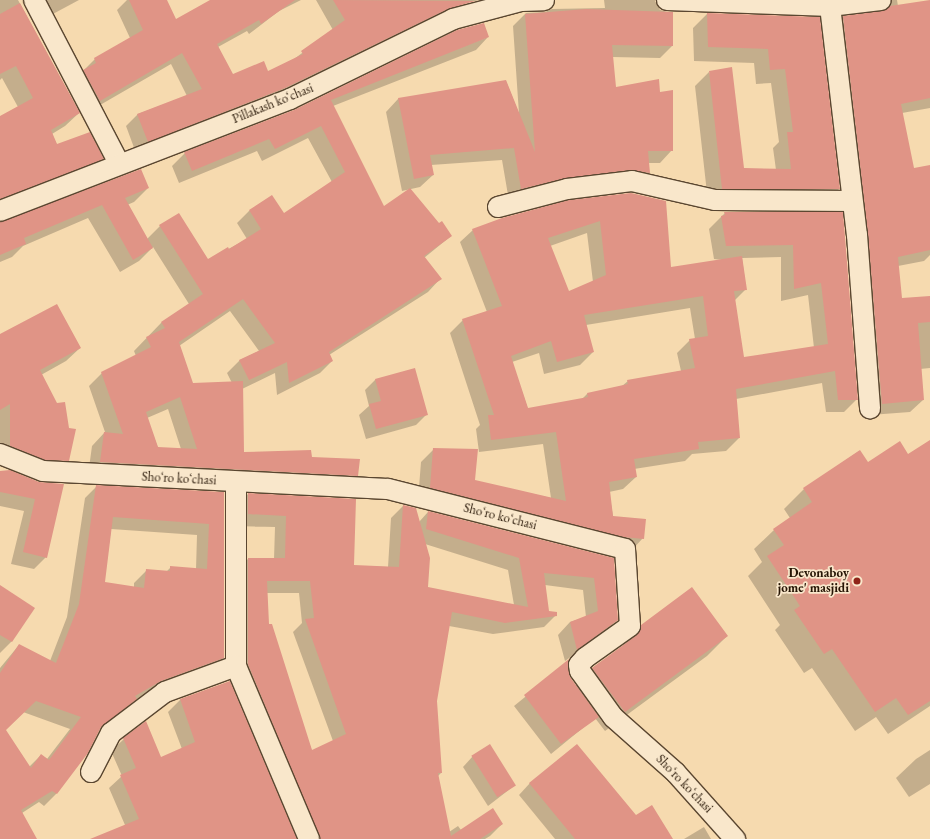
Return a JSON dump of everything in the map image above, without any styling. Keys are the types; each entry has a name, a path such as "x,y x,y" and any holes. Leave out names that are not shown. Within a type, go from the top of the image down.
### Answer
{"street":[{"path":"34,0 119,163"},
{"name":"Pillakash koʻchasi","path":"0,211 119,163 290,99 453,19 521,1 544,0"},
{"path":"667,0 830,6 881,0"},
{"path":"830,6 852,201 870,410"},
{"path":"498,207 567,189 632,181 715,200 852,201"},
{"name":"Shoʻro koʻchasi","path":"0,454 43,472 388,489 625,548 630,626 585,658 579,665 580,671 613,717 676,773 735,839"},
{"path":"236,482 236,666 309,839"},
{"path":"90,772 111,733 165,692 236,666"}],"building":[{"path":"129,0 167,0 176,19 210,0 295,0 261,24 259,20 217,44 233,74 264,61 268,71 303,54 301,51 345,20 333,0 475,1 448,9 285,88 148,142 137,114 202,89 182,53 100,101 83,70 96,63 94,58 143,30"},
{"path":"930,0 930,98 901,104 914,168 930,165 930,250 898,257 902,298 930,296 930,322 918,323 924,400 882,404 868,234 843,16 882,11 890,6"},
{"path":"20,3 80,113 51,130 57,144 90,132 104,159 0,199 0,116 33,98 16,66 0,74 0,14"},
{"path":"586,9 673,12 673,46 612,45 616,87 659,79 660,92 673,90 673,151 648,151 650,173 631,170 566,178 521,189 514,148 430,155 434,175 414,179 398,98 506,80 535,152 525,14"},
{"path":"707,13 820,17 840,189 722,189 709,71 732,67 744,168 791,169 787,132 793,132 785,69 770,70 768,49 708,47"},
{"path":"484,23 489,37 331,100 384,206 410,188 439,223 442,221 452,236 424,256 442,279 329,352 333,361 289,383 287,362 249,380 239,360 275,343 243,299 179,342 193,383 243,381 244,452 311,450 312,457 360,459 358,476 100,462 104,432 123,434 101,372 151,347 146,337 165,328 161,322 203,294 159,225 179,213 208,259 228,247 229,249 261,229 249,210 272,195 284,213 345,172 321,126 275,149 269,139 192,171 184,152 294,110 457,30","holes":["180,397 197,449 158,447 146,412"]},
{"path":"141,169 149,188 125,198 153,248 133,260 102,205 24,238 26,244 0,255 0,222"},
{"path":"631,193 666,201 671,267 742,256 747,290 734,291 744,357 828,344 821,283 794,289 793,245 726,246 721,216 725,215 724,212 843,212 858,400 838,400 835,371 736,389 740,438 698,442 699,449 634,459 637,477 609,482 613,516 646,519 644,539 623,537 430,488 433,448 478,449 475,480 566,501 556,432 491,440 488,415 494,415 462,319 502,306 472,229 502,218 569,200","holes":["600,221 606,275 569,291 548,238","703,296 708,336 689,339 695,368 627,380 628,384 587,393 588,397 528,408 511,356 551,341 557,362 594,352 584,315"]},
{"path":"57,304 81,348 40,370 57,403 65,402 69,428 76,429 69,461 45,460 10,446 10,404 0,410 0,334"},
{"path":"415,368 428,415 376,429 369,404 381,401 375,379"},
{"name":"Devonaboy jome' masjidi","path":"930,440 930,701 908,715 896,698 875,712 832,649 824,654 794,610 800,606 767,556 784,545 773,529 812,502 803,488 860,450 868,462 900,441 908,454"},
{"path":"10,470 39,482 64,484 47,558 23,552 35,499 0,492 0,471"},
{"path":"96,485 224,492 224,658 161,681 135,696 137,699 101,727 88,753 57,794 52,791 21,810 37,839 0,839 0,673 19,644 56,663 79,604","holes":["113,517 209,524 207,569 170,566 170,571 146,569 144,588 105,582","36,701 81,717 49,760 41,754 31,768 6,730"]},
{"path":"248,493 356,499 354,565 399,567 403,505 416,508 430,558 428,587 528,607 519,558 426,529 428,511 614,558 618,620 577,650 570,622 598,611 594,578 544,573 549,611 557,612 557,616 505,623 452,612 437,701 442,773 438,773 451,836 493,808 503,824 480,839 320,839 248,664 248,558 285,558 286,516 248,514","holes":["267,581 310,581 314,618 305,619 346,734 312,750 272,624 269,624"]},
{"path":"0,585 35,608 12,642 0,635"},
{"path":"692,587 728,636 625,712 592,668 637,635 641,625"},
{"path":"569,659 568,667 570,677 599,717 561,744 524,695"},
{"path":"230,681 297,839 90,839 139,819 120,775 136,768 123,738 146,721 161,757 195,742 180,699"},
{"path":"490,744 516,786 497,797 471,756"},
{"path":"577,744 636,815 652,805 673,839 575,839 529,783"}],"place":[{"name":"Devonaboy jome' masjidi","path":"857,581"}]}
